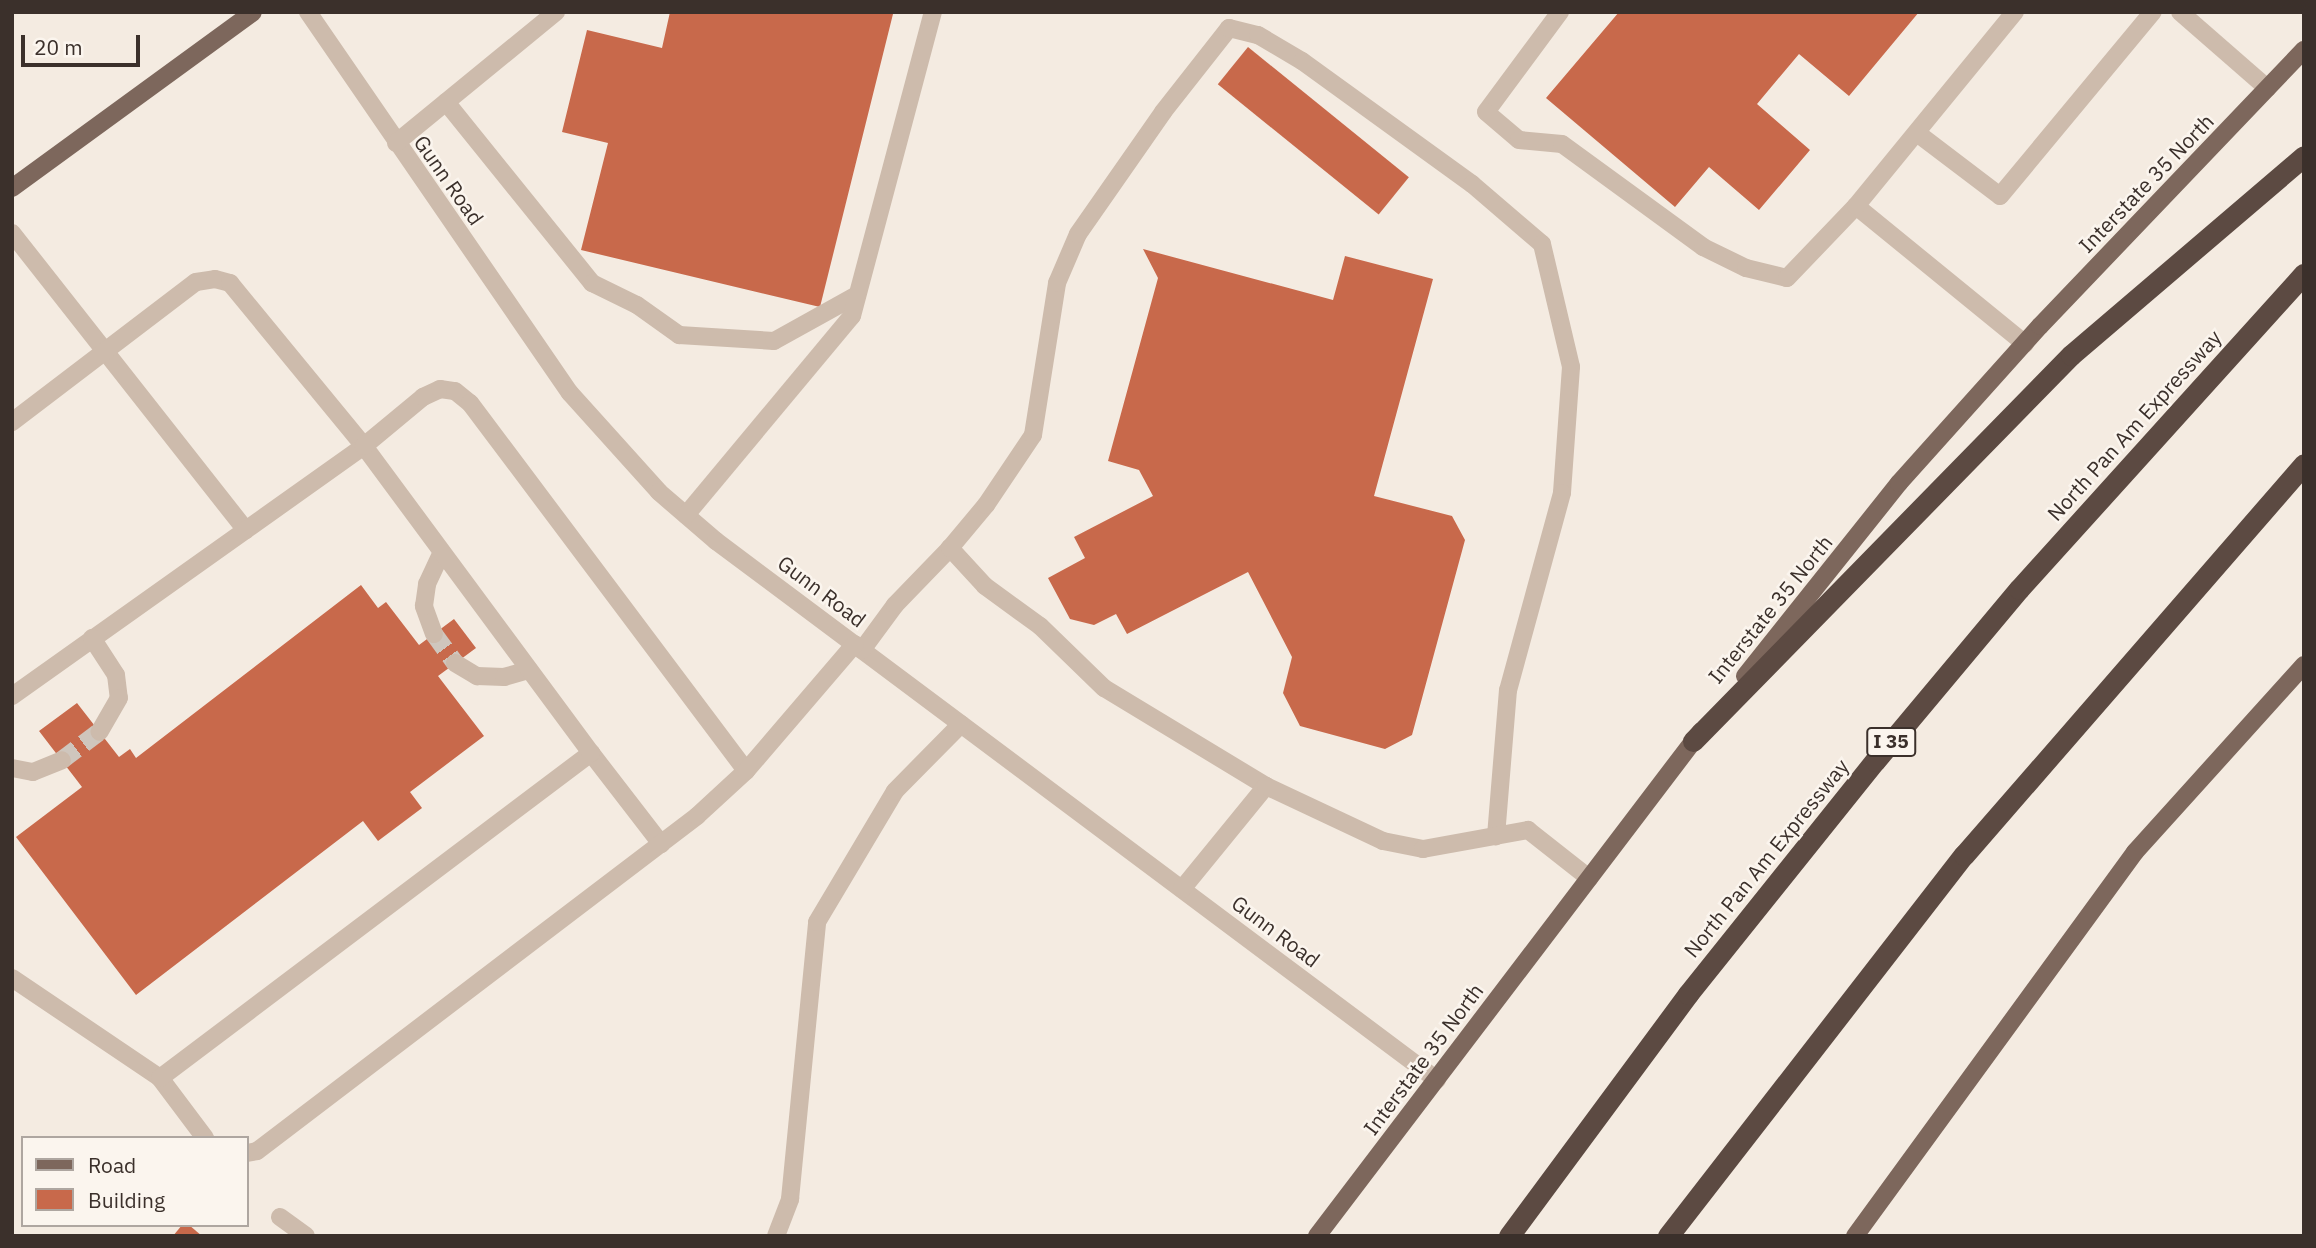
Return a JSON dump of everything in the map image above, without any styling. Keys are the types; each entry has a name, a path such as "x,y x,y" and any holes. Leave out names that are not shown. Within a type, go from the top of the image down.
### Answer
{"highway":[{"path":"1693,741 2071,355 2304,156"},
{"name":"North Pan Am Expressway","path":"1509,1236 1688,994 1875,761 2020,589 2304,275"},
{"path":"1668,1236 1964,855 2304,464"}],"main road":[{"path":"12,188 253,12"},
{"name":"Interstate 35 North","path":"1317,1236 1693,741 1899,483 2025,344 2304,50"},
{"path":"1855,1236 1917,1156 2135,852 2304,664"}],"street":[{"name":"Gunn Road","path":"308,12 570,393 606,438 686,515 1437,1080"},
{"path":"396,143 556,12"},
{"path":"686,515 852,316 933,12"},
{"path":"1560,12 1486,112 1519,140 1562,144 1703,247 1746,268 1787,278 1856,206 2015,12"},
{"path":"1917,133 2000,196 2154,12"},
{"path":"2180,12 2267,89"},
{"path":"248,1153 257,1151 661,844 746,771 895,605 950,548 986,505 1033,435 1057,283 1077,234 1163,112 1229,28 1258,35 1396,128 1542,244 1571,367 1562,493 1508,690 1496,837"},
{"path":"446,102 592,283 637,305 679,335 774,341 857,295"},
{"path":"1856,206 2025,344"},
{"path":"12,233 108,349 246,530"},
{"path":"12,422 196,282 230,283 364,446 661,844"},
{"path":"12,696 364,446 423,397 440,389 455,391 470,403 746,771"},
{"path":"950,548 985,586 1040,626 1104,688 1266,786 1382,841 1423,849 1528,830 1589,878"},
{"path":"434,634 424,606 427,584 442,552"},
{"path":"92,638 116,676 119,698 99,732"},
{"path":"455,663 478,676 504,677 529,670"},
{"path":"776,1236 790,1199 817,922 895,791 961,724"},
{"path":"160,1078 591,753"},
{"path":"12,768 33,772 62,760"},
{"path":"1182,889 1266,786"},
{"path":"12,978 160,1078 204,1136"},
{"path":"280,1217 306,1236"}],"building":[{"path":"670,12 893,14 820,307 581,250 608,143 562,132 587,30 662,48"},
{"path":"1619,12 1919,12 1849,96 1799,54 1757,104 1810,150 1759,210 1709,167 1675,207 1546,98"},
{"path":"1248,47 1409,177 1379,215 1218,84"},
{"path":"1143,249 1333,300 1345,256 1433,279 1374,496 1452,516 1465,540 1412,735 1385,749 1300,726 1283,693 1292,657 1248,572 1127,634 1116,614 1094,625 1070,619 1048,578 1085,558 1074,537 1153,496 1139,470 1108,461 1158,278"},
{"path":"361,585 378,608 386,602 419,645 454,619 476,648 438,676 484,736 410,792 422,808 378,841 363,821 136,995 16,837 82,787 39,731 77,703 119,757 130,749 136,758"},
{"path":"180,1227 191,1227 202,1236 173,1236"}],"tunnel":[{"path":"434,634 455,663"},
{"path":"62,760 99,732"}]}
